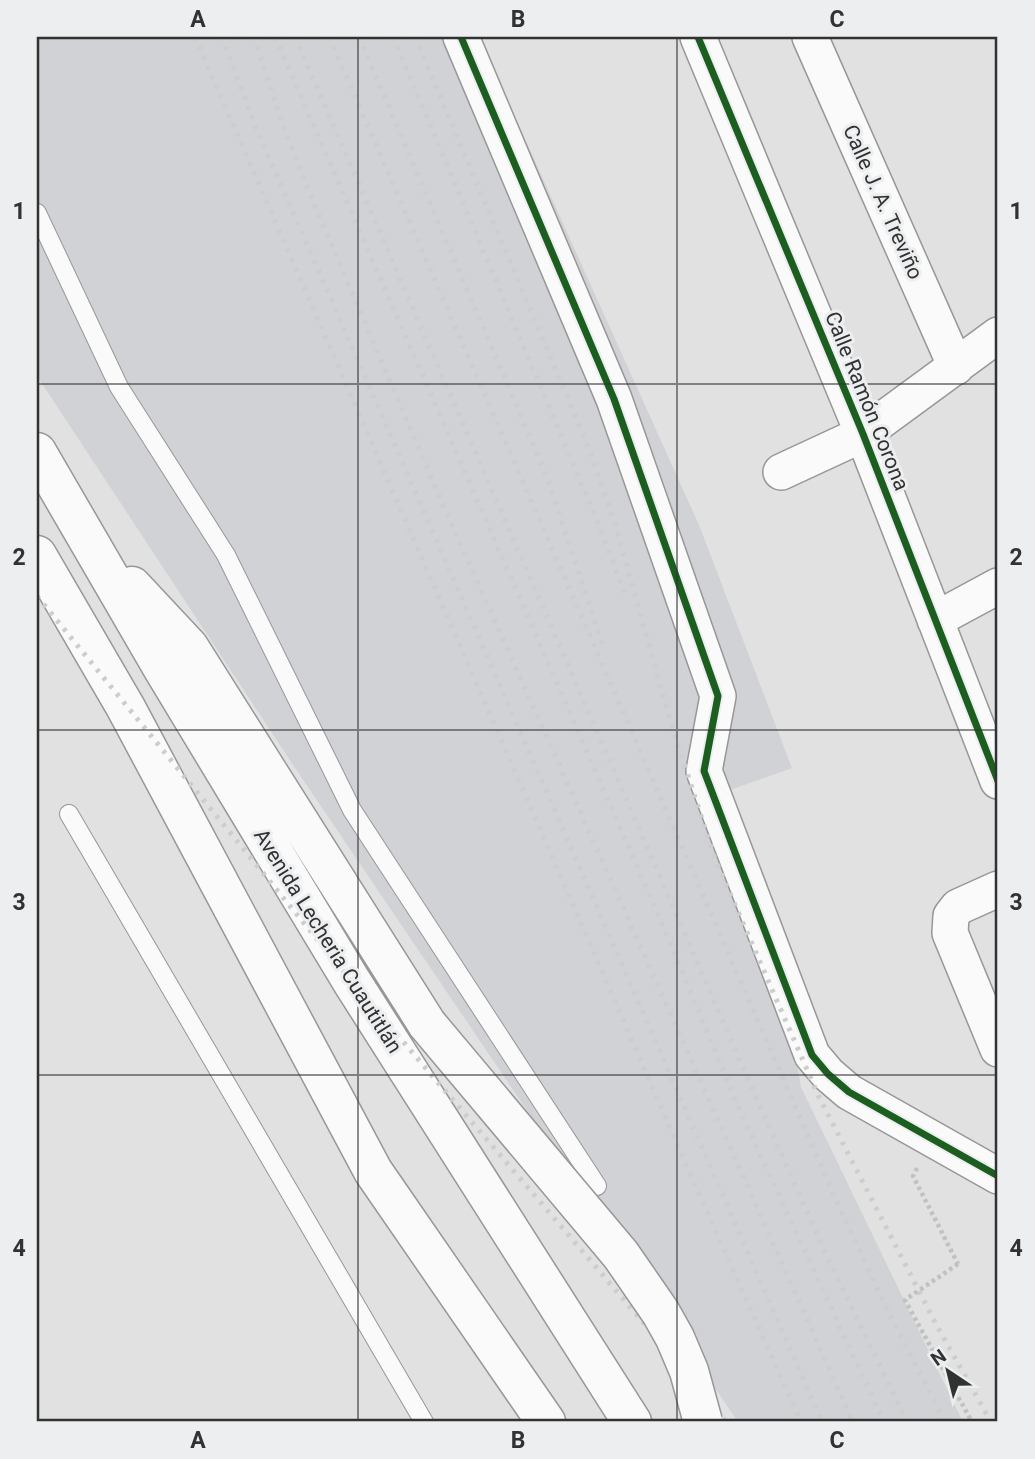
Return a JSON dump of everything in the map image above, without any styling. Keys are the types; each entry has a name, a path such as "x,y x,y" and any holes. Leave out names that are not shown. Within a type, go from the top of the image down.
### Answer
{"main road":[{"name":"Avenida Lecheria Cuautitlán","path":"37,452 163,669 352,982 632,1422"},
{"path":"91,542 190,647 427,1024 621,1255 676,1338 689,1371 703,1422"},
{"path":"39,564 126,708 373,1171 546,1422"}],"street":[{"path":"461,37 614,399 718,696 704,771 812,1055 828,1074 849,1092 998,1176"},
{"name":"Calle Ramón Corona","path":"698,37 863,434 998,781"},
{"name":"Calle J. A. Treviño","path":"810,37 956,367"},
{"path":"781,472 863,434 998,335"},
{"path":"935,620 998,586"},
{"path":"998,889 958,907 951,916 950,933 998,1049"}],"lane":[{"path":"37,213 119,387 226,555 352,810 597,1186"},
{"path":"69,814 424,1422"}],"path":[{"path":"933,1140 913,1176 958,1264 905,1300 972,1422"}],"shaded area":[{"path":"37,37 479,37 699,525 792,768 730,790 776,943 801,1087 963,1422 738,1422 291,762 37,376"}],"railway":[{"path":"195,37 688,1169 801,1422"},
{"path":"222,37 254,123 822,1422"},
{"path":"254,37 285,131 312,199 440,498 853,1422"},
{"path":"275,37 666,933 739,1109 884,1422"},
{"path":"295,37 757,1100 831,1265 907,1422"},
{"path":"329,37 832,1191 883,1301 945,1422"},
{"path":"359,37 547,477 604,649"},
{"path":"393,37 596,518 627,599"},
{"path":"415,37 586,441 616,527 669,717 715,859 819,1097 937,1326 991,1422"},
{"path":"37,596 352,982 726,1422"}],"cycle path":[{"path":"461,37 614,399 718,696 704,771 812,1055 828,1074 849,1092 998,1176"},
{"path":"698,37 863,434 998,781"}]}
